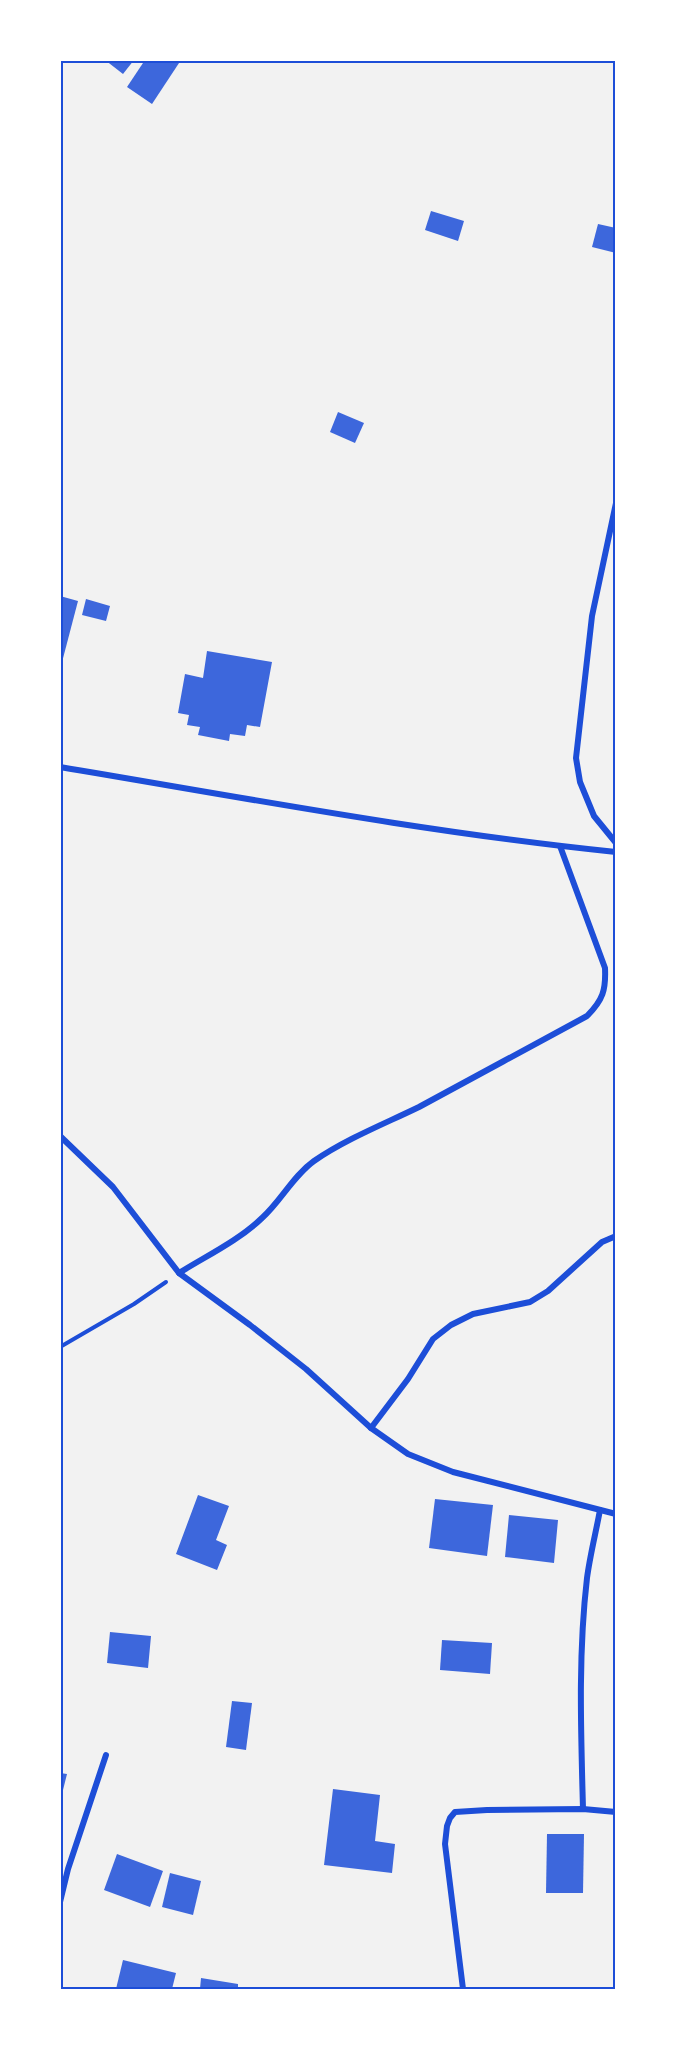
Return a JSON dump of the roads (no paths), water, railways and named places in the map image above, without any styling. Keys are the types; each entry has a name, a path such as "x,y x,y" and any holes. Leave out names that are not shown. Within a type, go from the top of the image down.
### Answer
{"street":[{"path":"616,503 592,616 576,758 580,782 594,816 616,843"},
{"path":"60,767 355,816 616,852"},
{"path":"179,1273 244,1233 260,1220 312,1162 587,1016 598,1005 606,986 605,968 560,846"},
{"path":"60,1136 113,1187 179,1273 306,1369 371,1428 408,1454 453,1472 616,1514"},
{"path":"371,1428 408,1380 433,1340 451,1325 473,1314 530,1302 548,1291 602,1242 616,1236"},
{"path":"583,1809 580,1723 582,1642 587,1576 600,1510"},
{"path":"60,1902 68,1869 106,1755"},
{"path":"462,1989 445,1844 450,1818 455,1812 583,1809 616,1812"}]}
